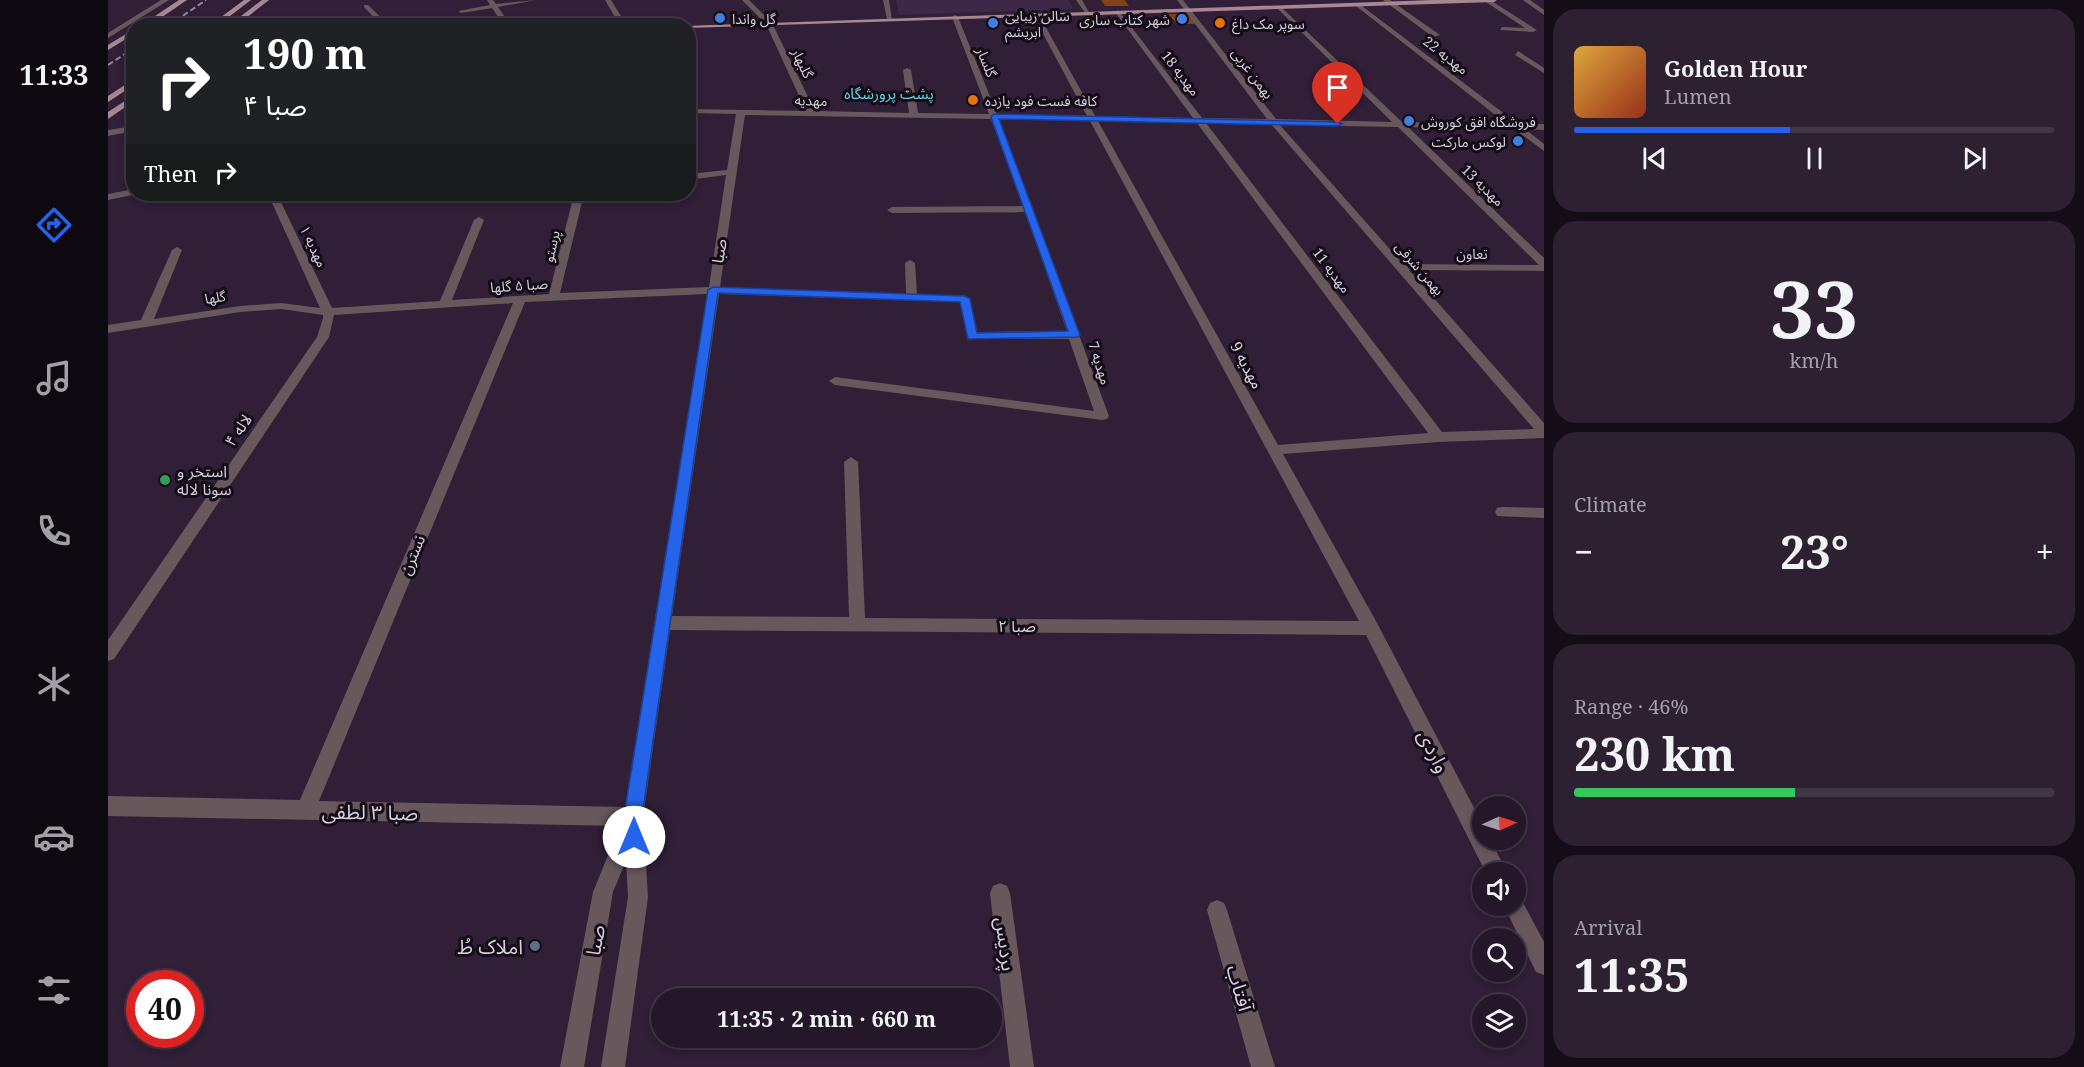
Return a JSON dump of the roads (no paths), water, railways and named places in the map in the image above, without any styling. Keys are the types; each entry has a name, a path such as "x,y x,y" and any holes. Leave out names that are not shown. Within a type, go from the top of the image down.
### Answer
{"main road":[{"path":"156,18 184,0"},
{"path":"223,18 248,0"},
{"path":"242,18 266,0"},
{"path":"696,26 1494,0"},
{"path":"109,35 126,32"},
{"path":"108,48 126,36"},
{"path":"108,100 126,87"},
{"path":"108,116 126,104"}],"street":[{"path":"137,18 166,0"},
{"path":"461,11 492,3 532,0"},
{"path":"608,0 619,18"},
{"path":"745,0 769,23"},
{"path":"886,0 890,19"},
{"path":"1079,0 1088,13"},
{"name":"بهمن غربی","path":"1180,0 1274,123"},
{"path":"1486,0 1533,30 1502,29"},
{"path":"1526,0 1544,13"},
{"path":"1389,2 1436,35"},
{"path":"492,3 502,18"},
{"name":"مهدیه 22","path":"1361,3 1544,148"},
{"path":"366,6 379,18"},
{"name":"مهدیه 13","path":"1280,8 1544,266"},
{"name":"مهدیه 18","path":"1118,12 1201,121"},
{"name":"مهدیه 9","path":"1036,15 1371,628"},
{"name":"گلسار","path":"955,17 994,117"},
{"name":"گلبهار","path":"769,23 812,114"},
{"path":"109,35 126,25"},
{"path":"1518,53 1544,71"},
{"path":"907,70 914,115"},
{"name":"مهدیه","path":"696,111 1544,127"},
{"name":"صبا","path":"613,1067 638,897 633,817 741,111"},
{"name":"مهدیه 7","path":"835,381 1102,417 994,117"},
{"name":"مهدیه 11","path":"1201,121 1438,437"},
{"name":"بهمن شرقی","path":"1274,123 1544,432"},
{"path":"108,133 126,130"},
{"path":"696,176 732,172"},
{"path":"108,197 126,194"},
{"name":"مهدیه ۱","path":"275,201 328,312"},
{"name":"پرستو","path":"554,297 577,202"},
{"path":"892,210 1027,209"},
{"path":"444,305 478,220"},
{"path":"146,323 177,250"},
{"path":"910,263 912,297"},
{"name":"تعاون","path":"1400,267 1544,266"},
{"name":"صبا ۵ گلها","path":"328,312 554,297 713,290 965,299 972,336 1074,335"},
{"name":"نسترن","path":"304,811 520,300"},
{"name":"گلها","path":"108,329 240,309 280,306 328,312"},
{"name":"لاله ۴","path":"108,654 323,338 329,318 328,312"},
{"path":"1274,450 1438,437 1544,432"},
{"path":"851,462 857,625"},
{"path":"1502,512 1544,513"},
{"name":"صبا ۲","path":"663,623 1371,628"},
{"name":"واردی","path":"1371,628 1491,862"},
{"name":"صبا ۳ لطفی","path":"108,806 633,817"},
{"name":"صبا","path":"572,1067 603,892 633,817"},
{"name":"پردیس","path":"1000,893 1022,1067"},
{"name":"آفتاب","path":"1217,910 1263,1067"},
{"path":"1519,916 1544,964"}],"railway":[{"path":"180,18 206,0"},
{"path":"108,65 126,53"}],"place":[{"name":"گل واندا","path":"720,18"},
{"name":"شهر کتاب ساری","path":"1182,19"},
{"name":"سالن زیبایی ابریشم","path":"993,23"},
{"name":"سوپر مک داغ","path":"1220,23"},
{"name":"کافه فست فود یازده","path":"973,100"},
{"name":"فروشگاه افق کوروش","path":"1409,121"},
{"name":"لوکس مارکت","path":"1518,141"},
{"name":"استخر و سونا لاله","path":"165,480"},
{"name":"املاک طُ","path":"535,946"}],"district":[{"name":"پشت پرورشگاه","path":"889,93"}]}
